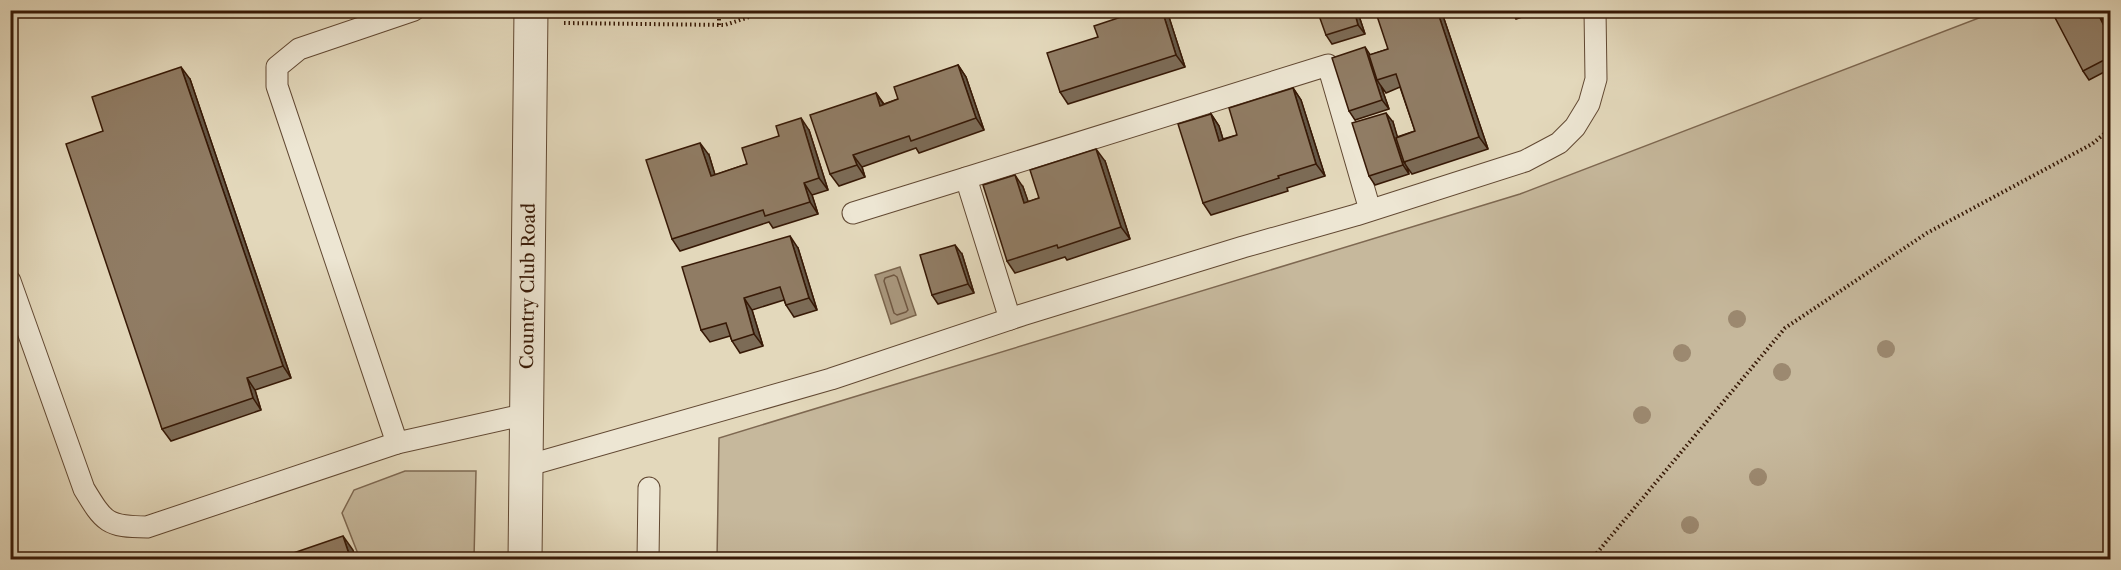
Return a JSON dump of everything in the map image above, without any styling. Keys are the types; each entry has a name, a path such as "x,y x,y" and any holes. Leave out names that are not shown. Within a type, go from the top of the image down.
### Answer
{"street":[{"name":"Country Club Road","path":"525,560 531,17"}],"lane":[{"path":"397,443 277,86 276,67 299,49 414,10"},
{"path":"526,466 831,379 1010,319 1525,161 1559,143 1575,127 1589,104 1596,79 1595,10"},
{"path":"853,213 1328,65 1370,210"},
{"path":"966,178 1010,319"},
{"path":"10,281 84,489 101,517 124,527 147,527 397,443 526,414"},
{"path":"648,560 649,488"}],"path":[{"path":"720,10 720,25"},
{"path":"531,17 720,25 770,10"},
{"path":"1591,560 1785,328 1927,233 2092,144 2110,129"}],"shaded area":[{"path":"1997,11 2110,11 2110,559 717,560 719,438 1520,194"},
{"path":"405,471 476,471 474,559 360,559 342,513 354,490"}],"water":[{"path":"900,267 916,315 891,324 875,275"}],"building":[{"path":"1162,10 1176,55 1060,92 1047,53 1098,37 1094,26 1124,16 1122,11"},
{"path":"1317,10 1354,10 1358,25 1326,35"},
{"path":"1375,10 1437,10 1479,137 1404,162 1396,138 1415,131 1396,74 1377,80 1369,55 1388,49"},
{"path":"2051,10 2096,10 2110,38 2110,57 2083,71"},
{"path":"1365,47 1382,100 1349,111 1332,58"},
{"path":"958,65 976,118 911,141 909,136 853,155 857,165 830,174 810,115 876,93 880,106 898,99 894,87"},
{"path":"181,67 283,366 247,378 253,398 162,429 66,144 103,131 92,97"},
{"path":"1293,88 1316,164 1203,203 1178,124 1211,114 1219,141 1237,135 1229,108"},
{"path":"1386,113 1403,165 1369,176 1352,123"},
{"path":"801,118 819,178 804,183 810,202 765,216 763,210 672,239 646,160 700,143 711,176 747,164 742,148 779,136 776,126"},
{"path":"1096,149 1121,227 1058,248 1057,245 1007,261 983,185 1015,175 1024,203 1039,198 1030,170"},
{"path":"790,236 809,298 786,305 780,287 744,298 754,334 732,341 726,323 701,330 682,267"},
{"path":"955,245 968,284 932,295 920,255"},
{"path":"343,536 351,560 273,560"}]}
